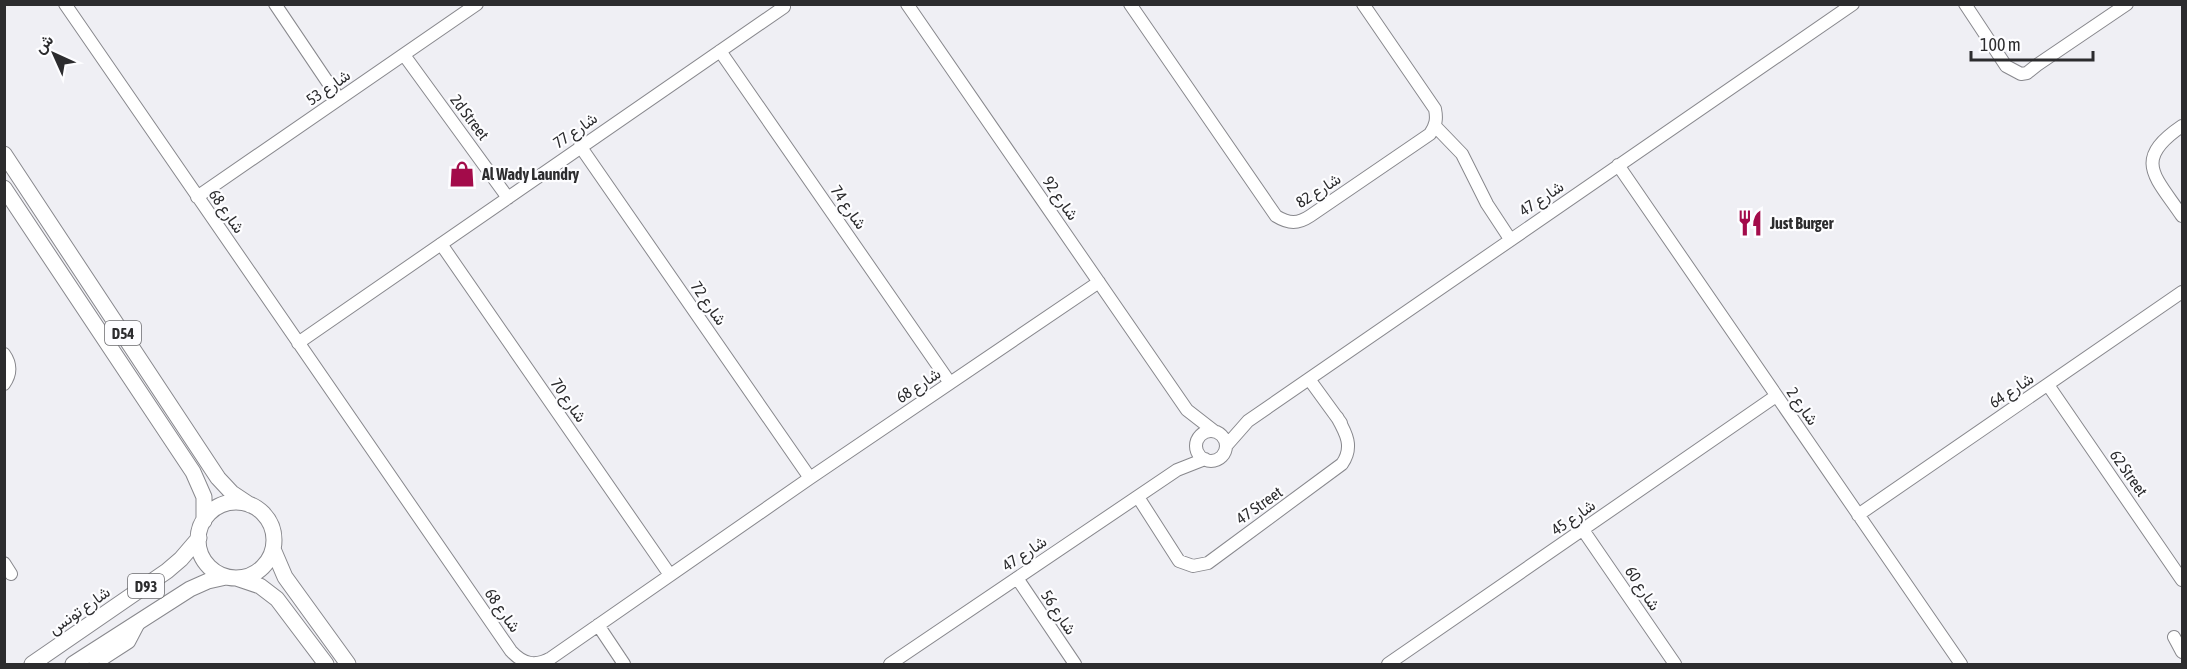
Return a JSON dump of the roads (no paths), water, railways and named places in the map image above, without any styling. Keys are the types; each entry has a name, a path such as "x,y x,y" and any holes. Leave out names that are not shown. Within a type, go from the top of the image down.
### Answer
{"main road":[{"name":"D54","path":"4,154 218,477 232,493 250,505"},
{"name":"D54","path":"4,188 193,472 203,490 204,521"},
{"path":"326,664 277,598 260,586 231,577 208,566 199,548 199,538 204,521 212,511 237,502 250,505 267,518 272,527 273,549 285,577 348,664"},
{"name":"شارع تونس","path":"32,664 167,571 199,538"},
{"path":"231,577 248,576 260,570 268,561 273,549"},
{"name":"D93","path":"73,664 190,589 208,581 231,577"}],"street":[{"name":"شارع 68","path":"65,4 517,658 525,663 543,662 598,626 810,478 1099,282"},
{"path":"275,4 339,99"},
{"name":"شارع 53","path":"197,197 477,4"},
{"name":"شارع 92","path":"907,4 1187,410 1215,431"},
{"name":"شارع 82","path":"1130,4 1276,216 1284,221 1293,223 1310,216 1430,134 1435,126"},
{"path":"1363,4 1435,109 1437,117 1435,126 1462,154 1487,204 1510,239"},
{"name":"شارع 47","path":"1226,446 1248,421 1852,4"},
{"path":"1965,4 2010,70 2021,74 2027,73 2127,4"},
{"name":"شارع 77","path":"298,343 784,7"},
{"name":"شارع 74","path":"720,51 950,383"},
{"name":"2d Street","path":"404,56 508,198"},
{"path":"2182,126 2150,147 2146,158 2148,172 2158,181 2182,216"},
{"name":"شارع 72","path":"580,146 810,478"},
{"name":"شارع 2","path":"1618,165 1961,664"},
{"name":"شارع 70","path":"441,244 670,575"},
{"name":"شارع 64","path":"1858,515 2182,294"},
{"path":"4,354 9,362 10,371 4,384"},
{"name":"47 Street","path":"1138,497 1164,536 1182,555 1191,559 1206,559 1224,550 1339,467 1347,455 1347,436 1337,417 1309,379"},
{"name":"62 Street","path":"2048,385 2182,580"},
{"name":"شارع 45","path":"1388,664 1776,396"},
{"name":"شارع 92","path":"1187,410 1196,442"},
{"name":"شارع 47","path":"1215,431 1248,421"},
{"path":"1215,431 1223,437 1226,446 1219,458 1209,461 1197,453 1196,442 1203,433 1215,431"},
{"name":"شارع 47","path":"1177,470 1196,442"},
{"name":"شارع 47","path":"890,664 1177,470 1204,459"},
{"name":"شارع 60","path":"1583,530 1675,664"},
{"name":"شارع 56","path":"1017,578 1074,664"},
{"path":"95,664 129,642 140,621"},
{"path":"598,626 624,664"},
{"path":"2174,638 2182,652"}],"place":[{"name":"Al Wady Laundry","path":"462,174"},
{"name":"Just Burger","path":"1750,223"}]}
